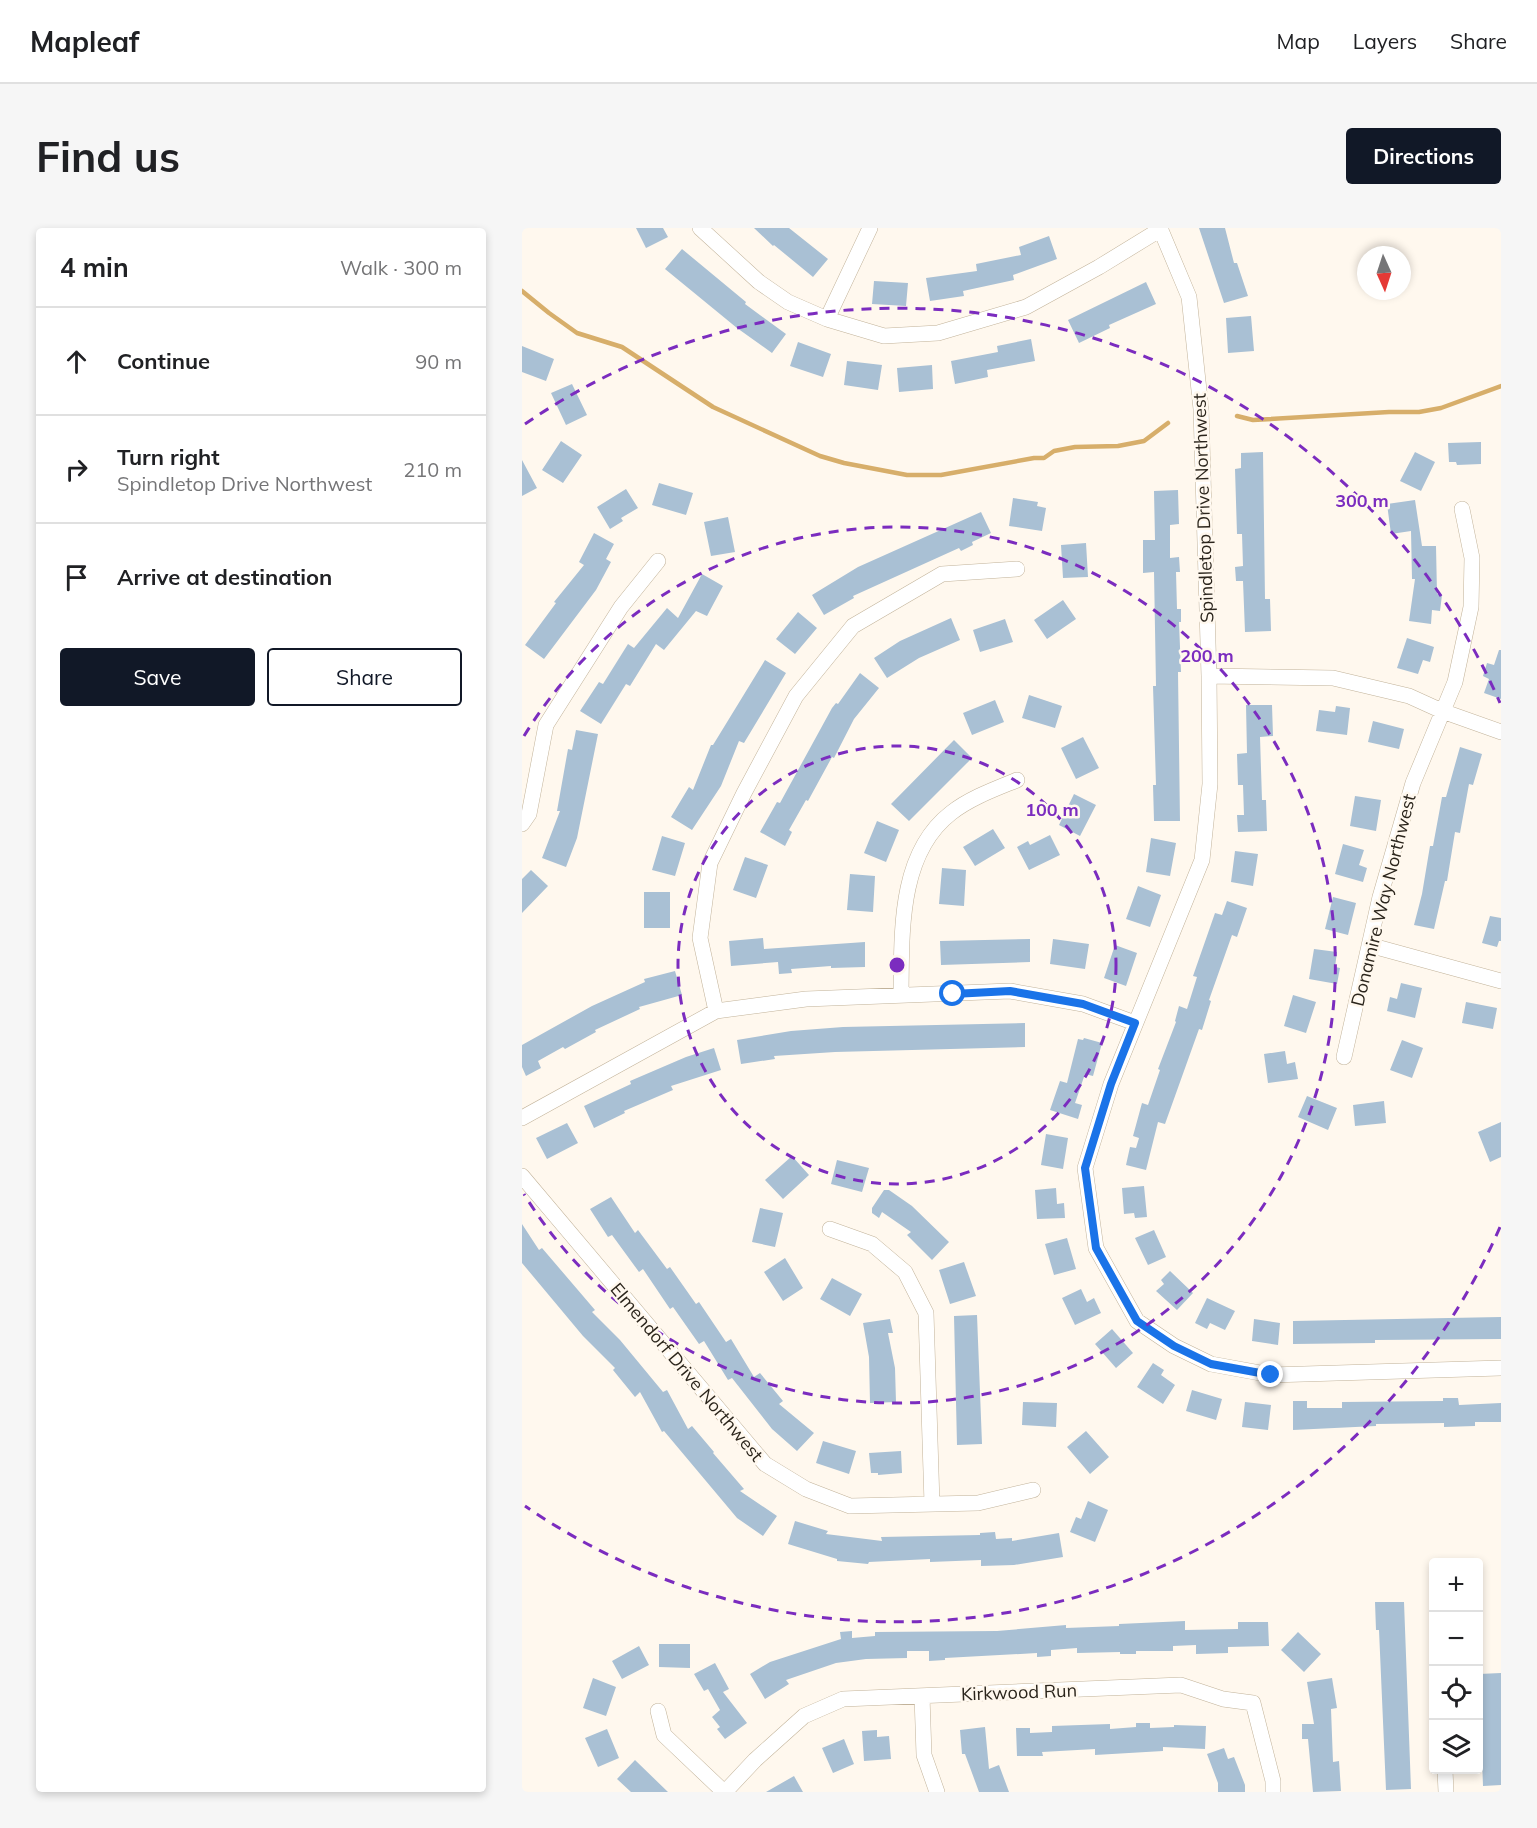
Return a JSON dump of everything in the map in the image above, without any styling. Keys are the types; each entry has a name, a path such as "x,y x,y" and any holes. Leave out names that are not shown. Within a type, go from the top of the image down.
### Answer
{"street":[{"path":"700,228 759,282 789,302 827,319 884,336 938,333 1026,307 1099,267 1160,229"},
{"path":"827,319 870,228"},
{"name":"Spindletop Drive Northwest","path":"1160,229 1189,297 1201,409 1210,784 1202,860 1111,1084 1085,1168 1096,1248 1137,1321 1174,1346 1211,1364 1271,1375 1501,1368"},
{"name":"Donamire Way Northwest","path":"1344,1057 1380,897 1413,783 1455,682 1471,606 1472,558 1462,509"},
{"path":"522,824 529,814 546,725 621,607 658,561"},
{"path":"716,1011 699,938 710,863 744,793 796,696 853,626 942,574 1017,569"},
{"path":"1209,676 1333,678 1409,696 1442,711 1501,732"},
{"path":"901,994 901,956 907,891 922,844 950,813 986,792 1017,780"},
{"path":"1369,945 1501,981"},
{"path":"522,1118 716,1011 806,999 1010,991 1083,1004 1135,1023"},
{"name":"Elmendorf Drive Northwest","path":"522,1176 765,1464 806,1489 850,1506 978,1503 1033,1490"},
{"path":"830,1229 872,1244 905,1272 926,1312 932,1504"},
{"name":"Kirkwood Run","path":"724,1792 755,1760 804,1716 843,1699 1181,1685 1223,1699 1253,1703 1273,1781 1273,1792"},
{"path":"922,1696 924,1755 937,1792"},
{"path":"658,1712 664,1735 724,1792"},
{"path":"1445,1774 1446,1792"}],"building":[{"path":"636,228 663,228 668,237 646,248"},
{"path":"754,228 789,228 828,259 813,277"},
{"path":"1199,228 1225,228 1234,263 1237,263 1248,296 1224,303"},
{"path":"1049,236 1057,259 1013,275 1014,280 963,291 964,296 930,301 926,278 977,271 976,264 1021,255 1019,247"},
{"path":"682,249 746,302 745,304 786,334 772,353 737,328 665,269"},
{"path":"874,281 908,283 906,306 872,304"},
{"path":"1146,282 1156,304 1109,325 1110,328 1079,343 1068,320"},
{"path":"1251,316 1254,351 1228,353 1226,318"},
{"path":"1031,339 1035,361 987,370 988,377 955,384 951,361 998,352 997,346"},
{"path":"798,342 831,354 823,377 790,366"},
{"path":"522,346 554,359 546,381 522,372"},
{"path":"847,361 882,365 878,390 844,385"},
{"path":"932,365 933,389 899,392 897,368"},
{"path":"572,384 587,415 566,425 551,393"},
{"path":"561,441 582,455 563,483 542,470"},
{"path":"1481,442 1481,464 1457,465 1456,462 1449,462 1448,443"},
{"path":"1263,452 1265,599 1270,599 1271,631 1245,632 1243,581 1236,581 1235,567 1243,566 1242,534 1237,534 1235,469 1241,468 1241,453"},
{"path":"1415,452 1435,462 1421,491 1400,481"},
{"path":"522,460 537,488 522,496"},
{"path":"659,483 693,493 686,515 652,505"},
{"path":"626,489 638,508 621,518 623,521 610,529 597,507"},
{"path":"1178,490 1179,524 1170,525 1170,558 1179,557 1180,572 1176,572 1177,609 1181,609 1181,622 1179,622 1181,672 1178,672 1180,821 1154,821 1153,785 1156,785 1153,686 1156,686 1154,572 1143,573 1143,540 1155,540 1154,491"},
{"path":"1013,498 1038,502 1037,506 1046,508 1042,531 1009,526"},
{"path":"1415,500 1422,546 1436,546 1437,594 1442,595 1440,611 1432,610 1431,624 1409,621 1415,579 1412,579 1411,531 1391,534 1387,504"},
{"path":"981,512 991,533 972,542 973,545 961,551 959,548 853,596 854,598 824,615 812,595 858,567"},
{"path":"728,517 735,552 711,556 704,522"},
{"path":"594,533 614,544 606,559 611,562 596,590 544,659 525,645 556,603 554,602 584,565 579,562"},
{"path":"1086,543 1088,577 1063,578 1061,545"},
{"path":"702,574 723,586 707,616 696,611 664,650 656,644 630,686 626,684 601,724 580,711 599,682 603,684 628,644 634,648 667,608 678,618"},
{"path":"1063,600 1076,619 1047,639 1034,620"},
{"path":"798,612 817,628 795,654 776,639"},
{"path":"951,618 960,640 919,658 887,678 874,658 900,641"},
{"path":"1005,619 1013,642 980,652 973,630"},
{"path":"1407,638 1434,647 1430,662 1423,660 1418,674 1397,668"},
{"path":"1499,650 1501,650 1501,699 1484,693 1489,679 1483,676 1487,663 1494,665"},
{"path":"765,660 786,673 744,743 739,741 721,786 692,830 671,817 689,787 693,790 711,745"},
{"path":"860,673 879,688 854,719 834,758 832,757 789,830 792,832 785,846 760,832 777,802 780,803 832,708 836,703 838,704"},
{"path":"1029,695 1062,706 1055,728 1022,718"},
{"path":"995,700 1004,722 972,735 963,713"},
{"path":"1246,705 1272,705 1273,736 1260,737 1262,800 1266,800 1267,831 1238,832 1237,815 1244,815 1243,785 1238,785 1237,754 1247,753"},
{"path":"1336,706 1350,708 1347,735 1316,731 1319,710 1335,712"},
{"path":"1373,721 1404,729 1399,749 1368,742"},
{"path":"576,730 598,734 577,838 566,867 542,858 560,811 557,811 568,749 572,750"},
{"path":"1083,737 1099,768 1076,779 1061,748"},
{"path":"954,740 972,758 909,821 891,804"},
{"path":"1460,747 1482,754 1473,785 1469,784 1460,833 1455,832 1447,881 1445,881 1434,929 1414,925 1442,797 1446,797"},
{"path":"1074,794 1096,805 1080,836 1059,825"},
{"path":"1355,796 1381,800 1376,831 1350,826"},
{"path":"877,821 899,830 886,862 864,853"},
{"path":"993,829 1005,848 975,866 963,847"},
{"path":"1050,835 1060,855 1029,870 1017,847 1028,841 1030,845"},
{"path":"662,836 685,843 675,876 652,870"},
{"path":"1151,838 1176,843 1170,876 1146,872"},
{"path":"1343,844 1364,850 1359,865 1367,868 1363,882 1335,874"},
{"path":"1235,851 1258,854 1253,886 1231,882"},
{"path":"745,857 768,865 756,898 733,890"},
{"path":"942,868 966,870 964,906 939,904"},
{"path":"531,870 548,886 522,913 522,879"},
{"path":"850,874 875,876 873,912 847,910"},
{"path":"1138,886 1161,895 1150,927 1126,919"},
{"path":"644,892 670,892 670,928 644,928"},
{"path":"1333,897 1356,903 1348,935 1325,929"},
{"path":"1227,901 1247,908 1237,937 1232,935 1209,1000 1211,1001 1202,1030 1199,1029 1165,1124 1158,1122 1146,1170 1126,1165 1130,1147 1136,1148 1139,1138 1133,1136 1142,1103 1148,1105 1160,1070 1158,1069 1176,1022 1179,1006 1187,1009 1197,977 1193,976 1215,913 1222,915"},
{"path":"1490,916 1501,918 1501,941 1497,947 1482,943"},
{"path":"763,938 764,949 865,942 865,967 831,968 831,966 791,969 792,973 779,974 778,962 731,966 729,941"},
{"path":"1030,939 1030,962 941,965 940,941"},
{"path":"1053,939 1089,944 1085,969 1050,964"},
{"path":"1115,945 1137,953 1126,986 1104,978"},
{"path":"1314,949 1337,952 1335,967 1340,968 1337,984 1309,979"},
{"path":"675,971 682,995 639,1007 640,1009 538,1061 541,1068 526,1076 522,1067 522,1045 592,1006 645,982 644,979"},
{"path":"1401,983 1422,988 1415,1018 1387,1011 1390,997 1397,999"},
{"path":"1293,995 1316,1002 1306,1033 1284,1026"},
{"path":"1466,1002 1497,1008 1493,1029 1462,1023"},
{"path":"1025,1023 1025,1047 835,1052 774,1056 775,1059 741,1064 737,1040 791,1031 843,1027"},
{"path":"1084,1038 1102,1043 1093,1076 1085,1074 1075,1103 1082,1105 1078,1119 1050,1110 1060,1081 1067,1083 1078,1039 1083,1040"},
{"path":"1402,1040 1423,1048 1412,1078 1390,1070"},
{"path":"714,1048 721,1070 671,1086 673,1090 624,1111 625,1113 594,1128 584,1106 631,1084 630,1081 686,1057"},
{"path":"1285,1051 1287,1064 1295,1062 1298,1079 1268,1083 1264,1054"},
{"path":"1307,1096 1337,1108 1328,1130 1298,1117"},
{"path":"1384,1101 1386,1123 1355,1126 1353,1105"},
{"path":"1501,1122 1501,1157 1490,1162 1478,1132"},
{"path":"567,1123 578,1143 547,1159 536,1138"},
{"path":"1046,1134 1068,1138 1063,1169 1041,1165"},
{"path":"792,1156 809,1175 783,1199 765,1180"},
{"path":"837,1160 869,1168 862,1192 831,1184"},
{"path":"1144,1186 1147,1217 1135,1218 1134,1213 1124,1214 1122,1188"},
{"path":"1056,1188 1057,1204 1064,1203 1065,1218 1037,1219 1035,1190"},
{"path":"884,1190 889,1190 912,1206 949,1242 932,1260 907,1235 911,1232 882,1212 879,1218 872,1213 872,1208"},
{"path":"611,1197 635,1233 638,1230 667,1269 670,1267 696,1304 699,1302 726,1342 731,1339 754,1377 760,1373 783,1401 779,1404 814,1433 797,1451 772,1429 732,1378 728,1380 704,1341 699,1344 673,1307 670,1309 643,1269 639,1272 612,1235 608,1237 590,1209"},
{"path":"760,1208 783,1213 775,1247 752,1242"},
{"path":"522,1224 539,1250 542,1248 595,1310 592,1312 620,1340 663,1392 667,1390 688,1429 692,1426 714,1452 744,1489 740,1491 777,1516 763,1536 737,1518 664,1431 662,1432 640,1392 635,1397 613,1370 615,1368 583,1336 522,1263"},
{"path":"1154,1230 1166,1257 1148,1265 1135,1238"},
{"path":"1067,1238 1076,1269 1054,1275 1045,1244"},
{"path":"785,1258 803,1288 783,1301 764,1272"},
{"path":"964,1262 976,1296 950,1304 939,1270"},
{"path":"1170,1271 1193,1293 1177,1310 1156,1291 1164,1284 1161,1280"},
{"path":"832,1278 862,1294 850,1316 820,1299"},
{"path":"1081,1289 1087,1302 1094,1298 1101,1313 1075,1325 1062,1298"},
{"path":"1207,1298 1235,1311 1225,1330 1210,1323 1207,1329 1195,1323"},
{"path":"977,1315 982,1444 957,1445 954,1316"},
{"path":"1501,1317 1501,1339 1375,1340 1375,1343 1293,1344 1293,1321"},
{"path":"890,1319 893,1333 888,1333 895,1368 896,1402 870,1403 869,1357 863,1323"},
{"path":"1254,1319 1280,1323 1278,1345 1252,1341"},
{"path":"1112,1329 1133,1353 1116,1368 1095,1344"},
{"path":"1153,1363 1164,1370 1161,1375 1175,1385 1163,1404 1137,1387"},
{"path":"1192,1390 1222,1399 1216,1420 1186,1411"},
{"path":"1443,1398 1458,1398 1459,1405 1501,1403 1501,1422 1475,1422 1475,1426 1444,1427 1444,1423 1376,1424 1376,1426 1293,1430 1293,1401 1307,1401 1307,1408 1342,1408 1342,1402 1443,1401"},
{"path":"1023,1402 1057,1403 1056,1427 1022,1425"},
{"path":"1245,1402 1271,1405 1268,1430 1242,1427"},
{"path":"1086,1431 1109,1457 1090,1474 1067,1447"},
{"path":"823,1441 856,1451 849,1474 816,1463"},
{"path":"901,1451 902,1473 878,1475 878,1473 871,1473 869,1453"},
{"path":"1088,1501 1108,1510 1095,1542 1070,1532 1076,1517 1081,1519"},
{"path":"795,1521 828,1531 826,1534 882,1541 881,1537 980,1535 980,1533 995,1532 996,1539 1012,1538 1012,1541 1059,1533 1063,1557 1014,1565 981,1566 981,1560 930,1562 930,1559 869,1562 868,1564 837,1561 837,1559 788,1544"},
{"path":"1375,1602 1404,1602 1411,1789 1386,1790 1379,1630 1376,1630"},
{"path":"1185,1621 1185,1630 1238,1629 1238,1622 1268,1622 1269,1646 1228,1647 1228,1653 1196,1654 1196,1645 1173,1646 1173,1651 1136,1651 1136,1654 1077,1653 1077,1648 1051,1650 1051,1656 1037,1657 1037,1653 945,1658 945,1660 929,1661 929,1651 907,1651 907,1658 866,1659 836,1663 786,1680 789,1684 765,1699 750,1674 770,1662 841,1639 840,1632 852,1631 852,1638 875,1636 875,1632 997,1631 1066,1625 1066,1628"},
{"path":"1298,1632 1321,1654 1304,1672 1281,1650"},
{"path":"659,1644 690,1644 690,1668 659,1667"},
{"path":"639,1646 649,1665 622,1679 612,1661"},
{"path":"715,1663 729,1689 723,1692 747,1723 725,1739 717,1729 720,1727 712,1717 720,1710 708,1689 704,1691 694,1674"},
{"path":"1501,1673 1501,1785 1483,1786 1483,1674"},
{"path":"593,1678 616,1687 606,1716 583,1708"},
{"path":"1332,1678 1337,1708 1331,1709 1333,1762 1339,1761 1341,1791 1313,1792 1308,1739 1302,1739 1302,1724 1314,1724 1307,1682"},
{"path":"1136,1723 1150,1723 1150,1728 1174,1727 1174,1725 1206,1726 1205,1749 1163,1747 1163,1751 1095,1755 1095,1749 1042,1752 1043,1756 1017,1756 1016,1728 1030,1728 1030,1733 1052,1732 1052,1726 1110,1724 1110,1729 1136,1727"},
{"path":"985,1727 989,1769 999,1765 1009,1792 979,1792 965,1754 962,1754 960,1730"},
{"path":"607,1729 619,1758 598,1767 585,1738"},
{"path":"877,1730 877,1737 889,1736 891,1759 864,1761 862,1731"},
{"path":"844,1739 854,1764 833,1773 822,1748"},
{"path":"1224,1748 1228,1759 1234,1757 1245,1785 1245,1792 1218,1792 1218,1783 1207,1754"},
{"path":"635,1760 668,1792 631,1792 617,1779"},
{"path":"794,1776 803,1792 766,1792"}],"waterway":[{"path":"522,291 577,333 622,347 713,407 820,456 844,463 907,475 941,475 1044,458 1054,451 1075,447 1118,446 1144,441 1168,423"},
{"path":"1237,416 1253,420 1419,412 1441,408 1501,386"}],"route":[{"path":"953,994 1010,991 1083,1004 1135,1023 1111,1084 1085,1168 1096,1248 1137,1321 1174,1346 1211,1364 1271,1375"}]}
